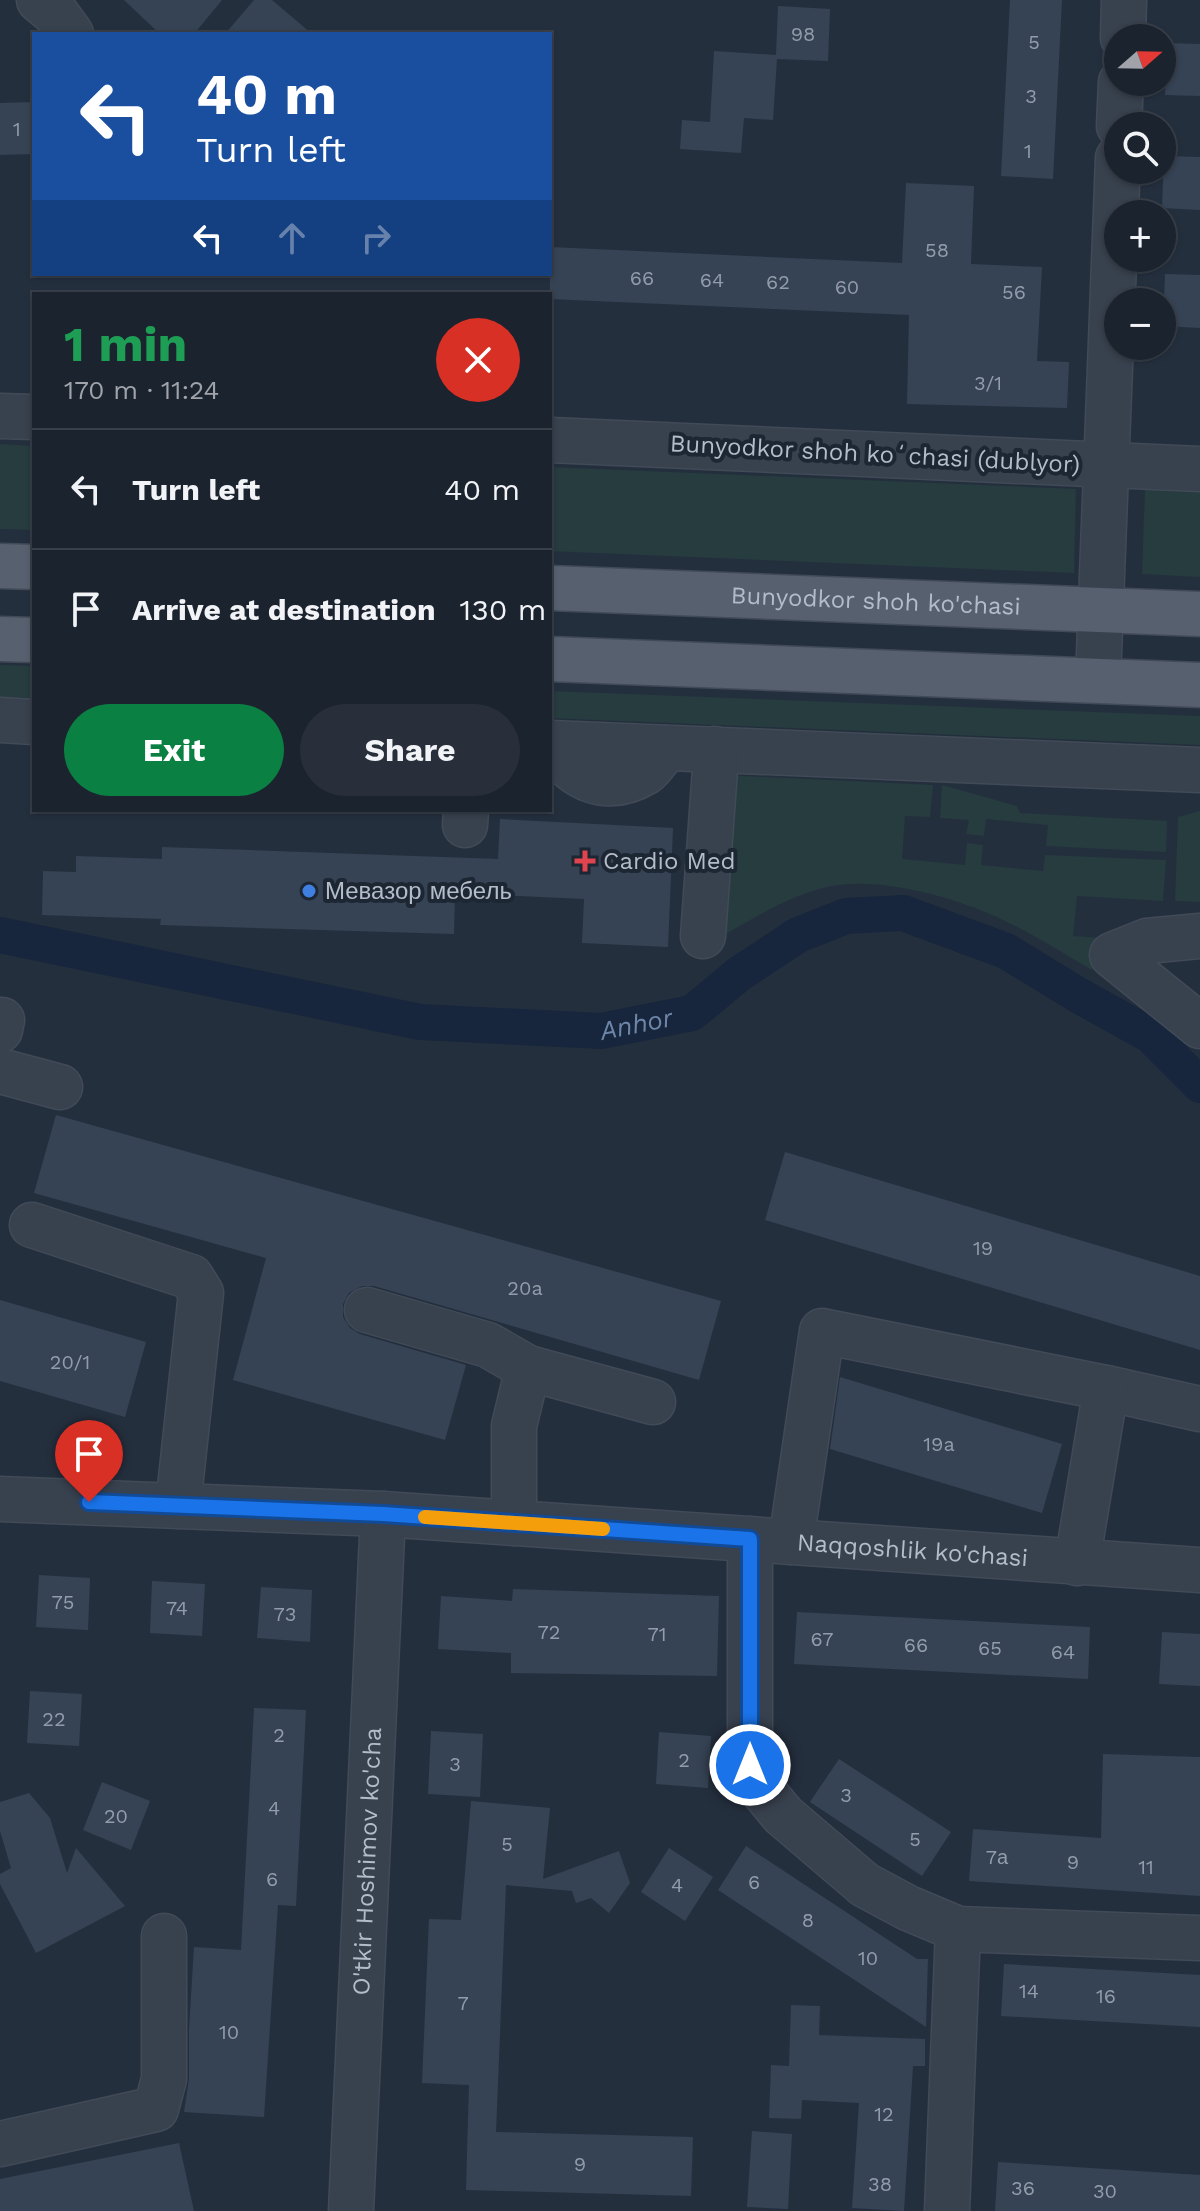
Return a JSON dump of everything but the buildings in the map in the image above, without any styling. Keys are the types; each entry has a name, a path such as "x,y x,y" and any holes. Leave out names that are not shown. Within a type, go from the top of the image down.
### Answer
{"main road":[{"path":"0,566 32,567"},
{"name":"Bunyodkor shoh ko'chasi","path":"552,588 1200,614"},
{"path":"0,639 32,640"},
{"path":"552,659 1200,685"}],"street":[{"path":"39,0 58,16 70,32"},
{"path":"1123,24 1124,0"},
{"path":"1098,680 1117,184"},
{"path":"0,416 32,417"},
{"name":"Bunyodkor shoh koʻchasi (dublyor)","path":"552,440 1200,469"},
{"path":"0,720 32,722"},
{"path":"552,744 1200,770"},
{"path":"703,936 714,749"},
{"path":"1200,936 1147,941 1112,955 1200,1026"},
{"path":"0,1020 0,1030"},
{"path":"0,1071 60,1087"},
{"path":"32,1225 191,1277 201,1293 178,1506"},
{"path":"367,1310 488,1345 528,1368 653,1402"},
{"path":"1200,1409 822,1331 770,1541 750,1765 764,1792 783,1815 865,1885 908,1908 958,1929 1200,1938"},
{"path":"514,1523 514,1426 528,1368"},
{"path":"1077,1563 1106,1388"},
{"name":"Naqqoshlik ko'chasi","path":"0,1499 383,1514 1200,1570"},
{"name":"O'tkir Hoshimov ko'cha","path":"351,2211 383,1514"},
{"path":"947,2211 958,1929"},
{"path":"0,2144 156,2109 164,2079 164,1936"}],"green space":[{"path":"0,444 32,446 32,530 0,529"},
{"path":"552,467 1076,489 1074,573 552,551"},
{"path":"1145,488 1200,490 1200,577 1142,574"},
{"path":"0,665 32,666 32,698 0,697"},
{"path":"552,691 1200,716 1200,745 552,718"},
{"path":"724,775 933,785 930,817 905,816 902,859 965,865 967,843 983,845 981,865 1043,871 1045,855 1166,860 1163,901 1077,896 1073,936 1101,938 1092,970 990,914 930,894 863,884 809,892 766,911 713,941"},
{"path":"942,785 1017,806 1020,813 1167,821 1166,852 1046,846 1048,825 986,819 984,836 966,834 969,820 940,818"},
{"path":"1200,811 1200,902 1175,901 1178,817"}],"waterway":[{"name":"Anhor","path":"0,935 420,1022 601,1031 692,1013 739,974 798,935 846,916 903,913 1006,951 1150,1035 1200,1085"},
{"path":"67,948 68,940"}],"slow traffic":[{"path":"425,1517 603,1529"}],"place":[{"name":"Cardio Med","path":"585,861"},
{"name":"Мевазор мебель","path":"309,891"}],"route":[{"path":"89,1502 383,1514 750,1539 750,1765"}]}
